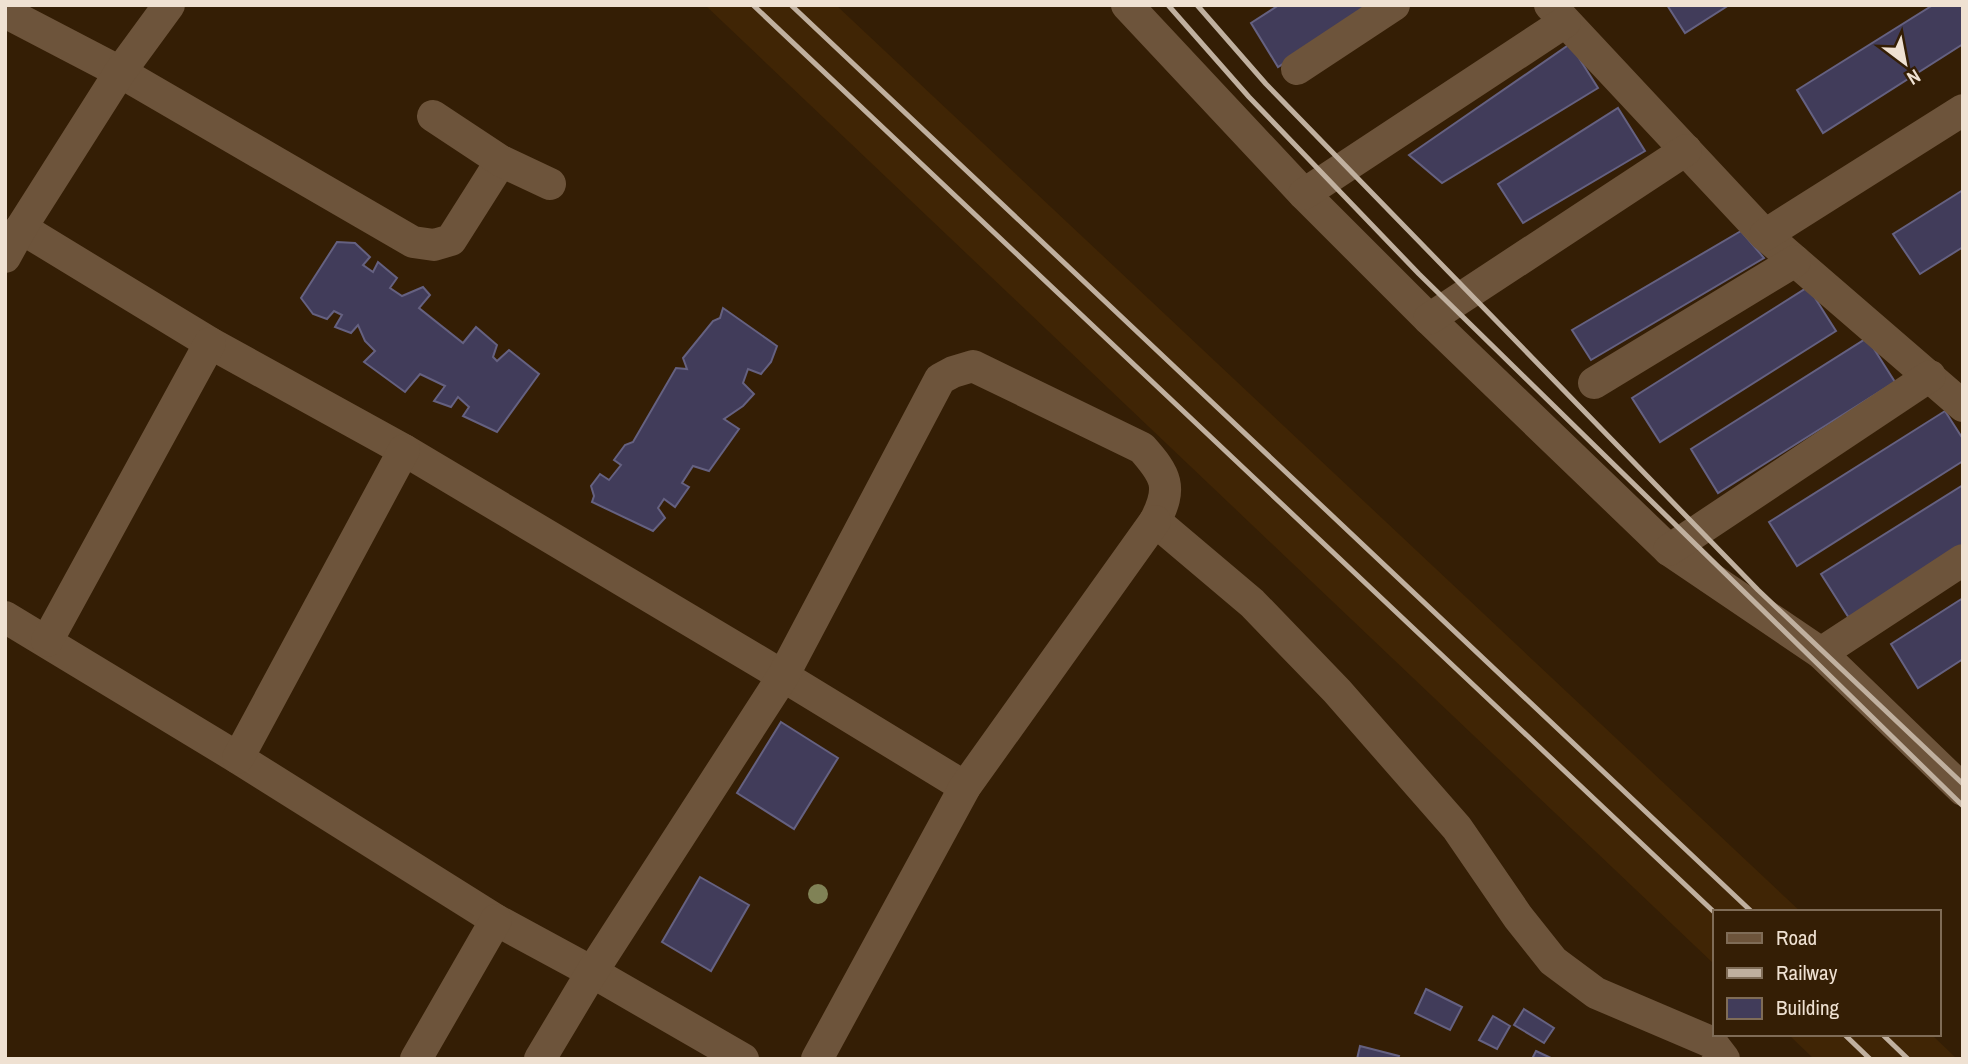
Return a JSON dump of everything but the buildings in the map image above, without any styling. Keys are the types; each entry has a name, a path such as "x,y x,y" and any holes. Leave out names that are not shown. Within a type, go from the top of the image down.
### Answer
{"street":[{"path":"5,257 120,72 169,5"},
{"path":"1127,5 1304,194 1669,550 1821,653 1963,790"},
{"path":"1297,69 1394,5"},
{"path":"5,12 120,72 413,242 435,246 451,240 501,161"},
{"path":"1304,194 1558,13 1765,235 1963,406"},
{"path":"1765,235 1963,110"},
{"path":"433,116 501,161 551,184"},
{"path":"1429,318 1686,150"},
{"path":"21,228 211,343 404,450 965,788"},
{"path":"1594,383 1795,261"},
{"path":"47,641 211,343"},
{"path":"540,1059 592,972 783,676 940,379 973,366 1142,448 1160,468 1166,485 1164,503 1155,521 965,788 817,1059"},
{"path":"1669,550 1930,376"},
{"path":"238,758 404,450"},
{"path":"1155,521 1252,603 1337,691 1457,828 1518,917 1553,961 1596,993 1711,1042 1724,1059"},
{"path":"1821,653 1963,560"},
{"path":"5,617 238,758 496,920 743,1059"},
{"path":"416,1059 496,920"}],"shaded area":[{"path":"705,5 836,5 1799,910 1713,910 1713,963"},
{"path":"1790,1036 1933,1036 1957,1059 1814,1059"}],"railway":[{"path":"753,5 1713,911"},
{"path":"791,5 1750,910"},
{"path":"1168,5 1249,97 1419,274 1963,806"},
{"path":"1197,5 1266,84 1758,590 1963,784"},
{"path":"1846,1036 1870,1059"},
{"path":"1884,1036 1908,1059"}]}
